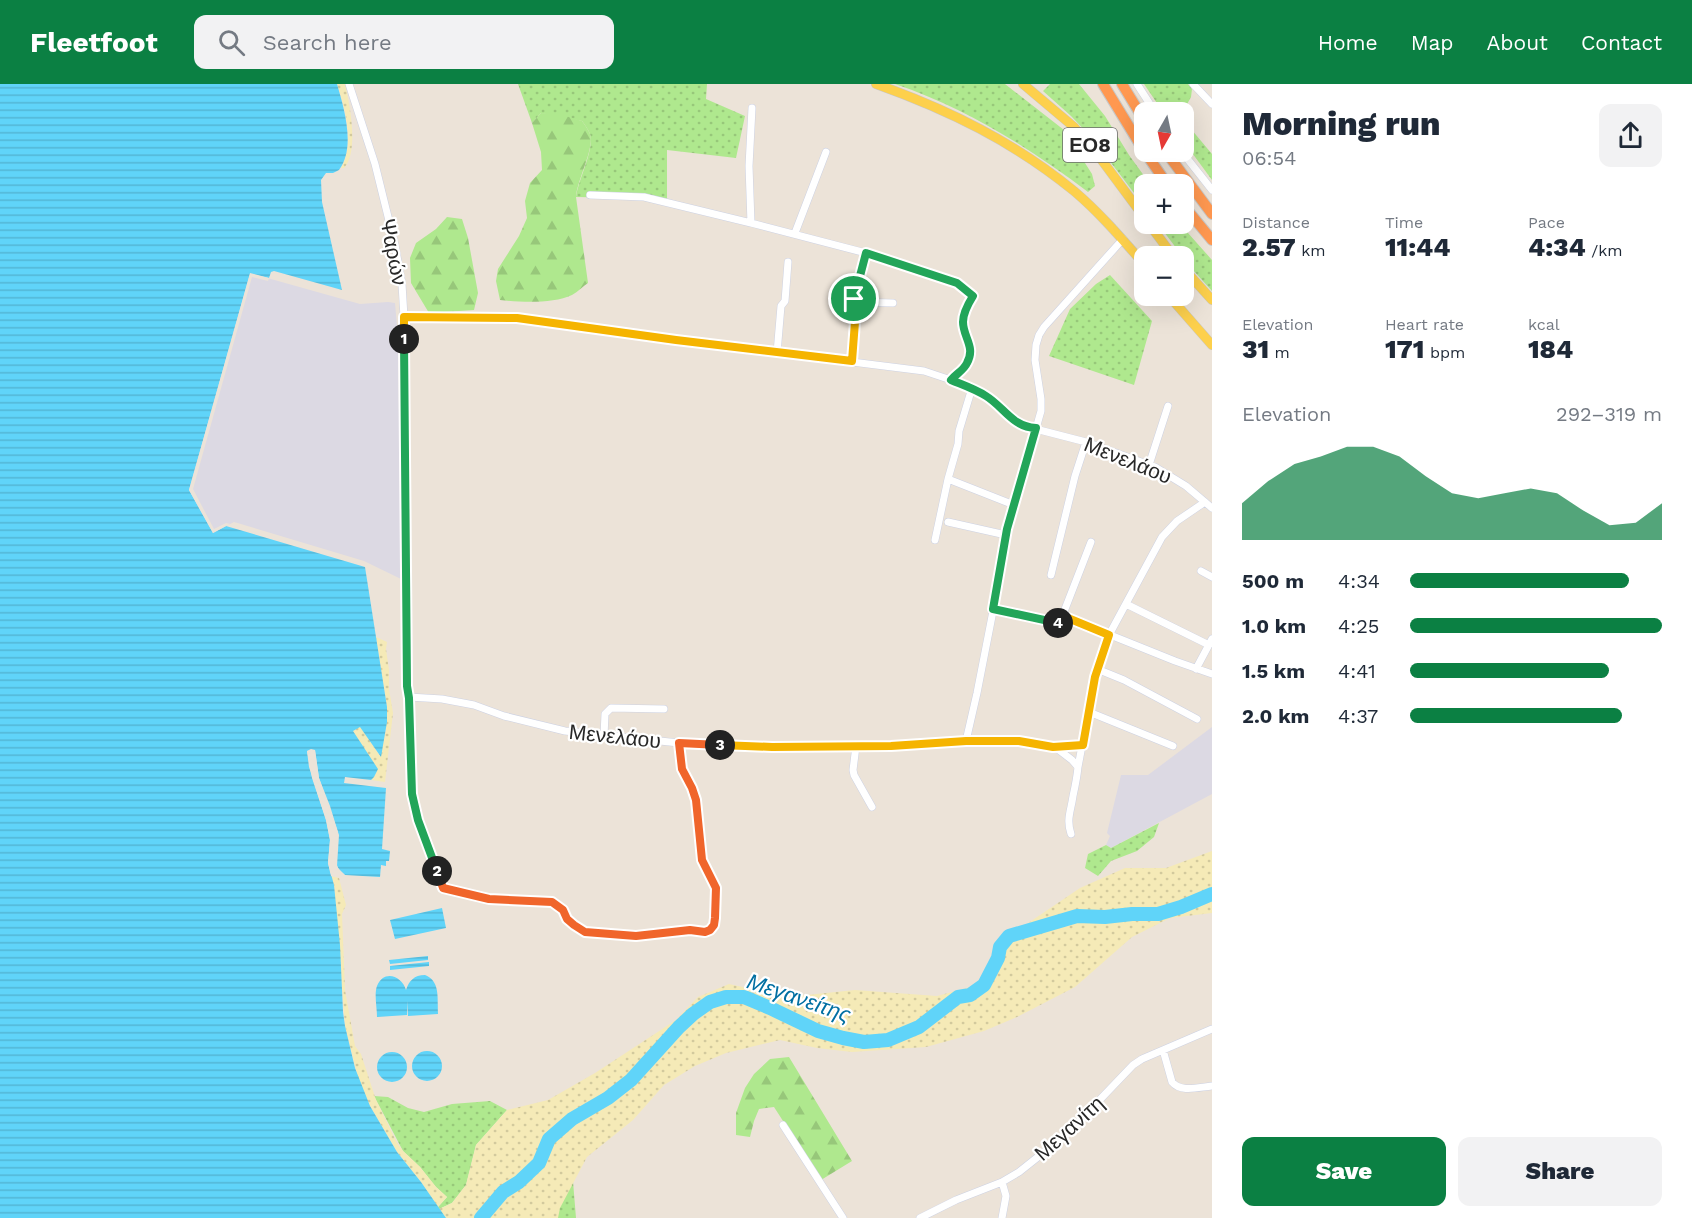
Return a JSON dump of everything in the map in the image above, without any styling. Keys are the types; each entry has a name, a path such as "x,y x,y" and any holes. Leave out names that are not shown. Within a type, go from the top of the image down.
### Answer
{"highway":[{"path":"1103,84 1134,133"},
{"path":"1122,84 1134,104"},
{"path":"1174,162 1212,213"},
{"path":"1194,218 1212,240"}],"main road":[{"path":"876,84 963,119 1009,145 1076,192 1134,252"},
{"name":"ΕΟ8","path":"1023,84 1074,127 1134,204"},
{"path":"1194,280 1212,300"},
{"path":"1178,306 1212,345"}],"street":[{"name":"Ψαρών","path":"349,84 370,144 395,245 402,284 407,686 412,794 418,820 443,888 489,899 552,902 563,910 567,919 585,932 636,936 710,930 714,925 716,888 702,860 696,800 682,769 679,743"},
{"path":"1137,84 1149,102"},
{"path":"1193,84 1212,104"},
{"path":"751,223 749,166 752,108"},
{"path":"795,233 826,152"},
{"path":"1190,162 1212,190"},
{"path":"590,195 644,197 795,233 866,253 957,283 973,296 966,308 963,321 971,349 970,357 964,368 951,380"},
{"path":"966,741 1006,535 1041,406 1035,360 1039,335 1123,239"},
{"path":"852,361 856,309 853,298 866,253"},
{"path":"777,353 788,262"},
{"path":"854,302 893,303"},
{"name":"Μενελάου","path":"404,317 517,318 924,371 972,388 992,400 1014,422 1028,428 1036,428 1086,442 1149,465 1186,486 1212,508"},
{"path":"935,540 958,444 959,431 972,388"},
{"path":"1149,465 1168,406"},
{"path":"1051,575 1074,476 1086,442"},
{"path":"948,479 1014,505"},
{"path":"1071,834 1069,810 1073,801 1097,669 1109,635 1164,533 1205,502"},
{"path":"948,522 1006,535"},
{"path":"993,609 1058,623 1063,616 1092,542"},
{"path":"1201,571 1212,577"},
{"path":"1126,604 1210,642 1196,669"},
{"path":"1063,616 1212,674"},
{"path":"1097,669 1124,680 1197,719"},
{"name":"Μενελάου","path":"409,698 442,699 474,705 504,716 565,731 679,743 772,747 1019,741 1053,747 1066,754 1078,768"},
{"path":"603,736 605,714 611,708 663,709"},
{"path":"1089,712 1173,746"},
{"path":"1053,747 1083,745"},
{"path":"856,746 854,775 872,807"},
{"name":"Μεγανίτη","path":"920,1218 956,1200 1002,1182 1019,1172 1068,1133 1133,1065 1212,1029"},
{"path":"1163,1050 1175,1086 1180,1088 1212,1086"},
{"path":"783,1125 843,1218"},
{"path":"1002,1182 1006,1201 1002,1218"}],"shaded area":[{"path":"250,273 360,304 395,303 398,338 401,579 364,561 234,522 213,533 189,490"},
{"path":"1212,727 1212,794 1111,848 1106,845 1110,836 1107,833 1121,775 1148,775"}],"green space":[{"path":"518,84 707,84 706,99 745,116 736,158 667,150 667,205 629,198 576,197 590,147 591,140 588,130 582,121 541,113 532,123"},
{"path":"895,84 1005,84 1064,130 1092,174 1095,186 1088,192 996,130 947,105"},
{"path":"1050,84 1079,84 1105,116 1143,174 1134,174 1134,193 1092,138 1043,91"},
{"path":"1144,84 1188,84 1192,89 1188,102 1156,102"},
{"path":"541,113 559,114 582,121 590,134 588,156 576,197 588,283 572,295 556,300 527,302 500,300 496,281 498,269 519,236 527,218 525,201 530,183 542,170 541,152 532,123"},
{"path":"1194,133 1212,154 1212,180 1194,156"},
{"path":"447,217 462,219 468,238 478,293 474,310 429,313 411,283 410,258 416,243 436,229"},
{"path":"1166,234 1189,234 1212,260 1212,291 1194,271 1194,246 1175,246"},
{"path":"1110,275 1134,301 1134,306 1138,306 1152,321 1134,385 1049,356 1070,309 1096,284"},
{"path":"1159,823 1154,837 1137,851 1111,861 1098,876 1085,868 1088,854 1106,845 1111,848"},
{"path":"789,1057 852,1161 821,1180 774,1107 759,1109 750,1137 736,1135 736,1113 745,1088 754,1074 770,1059"},
{"path":"374,1096 388,1097 408,1108 424,1112 452,1104 490,1101 507,1110 476,1145 466,1185 452,1203 439,1209 438,1207 447,1197 403,1151"},
{"path":"572,1169 576,1218 527,1218"}],"sand":[{"path":"337,84 345,84 352,128 349,161 344,168 341,168 348,137 343,104"},
{"path":"376,637 387,642 389,689 393,713 385,782 371,780 376,773 352,732 360,726 380,756 386,729 387,707"},
{"path":"1212,851 1212,913 1170,918 1132,937 1075,987 1017,1017 984,1031 926,1047 852,1052 817,1048 780,1040 726,1053 695,1066 664,1085 633,1120 587,1157 560,1208 558,1218 446,1218 439,1209 452,1203 466,1185 476,1145 507,1110 548,1100 595,1073 676,1020 698,997 729,984 787,997 855,990 937,996 974,986 998,958 1009,936 1080,888 1125,868 1166,868"},
{"path":"331,876 339,878 346,905 342,914 345,990 355,1046 361,1054 376,1100 397,1143 447,1197 438,1207 397,1152 370,1106 358,1078 345,1026 334,885"}],"water":[{"path":"0,84 337,84 347,128 347,151 339,170 326,173 321,180 322,202 342,290 274,271 271,272 269,278 250,274 189,490 213,533 226,526 365,567 387,707 387,722 381,757 360,727 353,731 378,769 371,780 345,777 344,783 386,788 382,849 390,851 386,866 381,865 380,877 345,875 338,868 336,862 338,832 319,778 315,750 307,751 312,778 330,840 328,863 334,885 343,1012 355,1068 370,1106 397,1152 446,1218 0,1218"},
{"path":"442,908 446,928 395,939 390,920"},
{"path":"428,956 428,960 390,964 389,960"},
{"path":"429,962 429,966 390,970 390,966"},
{"path":"425,975 436,986 438,1014 408,1016 407,1001 407,1015 377,1017 377,986 384,977 397,978 406,990 412,979"},
{"path":"427,1051 438,1055 442,1066 438,1077 427,1081 416,1077 412,1066 416,1055"},
{"path":"392,1052 403,1056 407,1067 403,1078 392,1082 381,1078 377,1067 381,1056"}],"pier":[{"path":"250,273 269,278 268,281 252,277 193,489 214,529 226,523 230,524 213,533 189,490"},
{"path":"315,750 319,778 339,835 337,866 345,875 338,874 334,867 336,836 316,779 312,752 310,753 315,777 333,839 331,862 335,877 331,876 328,863 330,840 326,820 309,767 307,751"}],"waterway":[{"name":"Μεγανείτης","path":"481,1218 503,1192 519,1182 539,1163 549,1139 572,1119 608,1098 631,1080 679,1027 710,1002 726,997 744,997 818,1031 864,1042 888,1040 919,1027 958,997 970,995 984,985 998,958 1000,947 1009,936 1077,916 1158,914 1212,894"}],"route":[{"path":"866,253 957,283 973,296 966,308 963,321 971,349 970,357 964,368 951,380 992,400 1014,422 1028,428 1036,428 1007,529 993,609 1058,623 1063,616 1109,635 1095,677 1083,745 1053,747 1019,741 966,741 891,746 772,747 679,743 682,769 695,793 702,860 716,888 714,925 705,932 690,930 636,936 585,932 567,919 563,910 552,902 489,899 443,888 418,820 412,794 407,686 404,317 517,318 779,354 852,361 856,309 854,299 866,253"}]}
